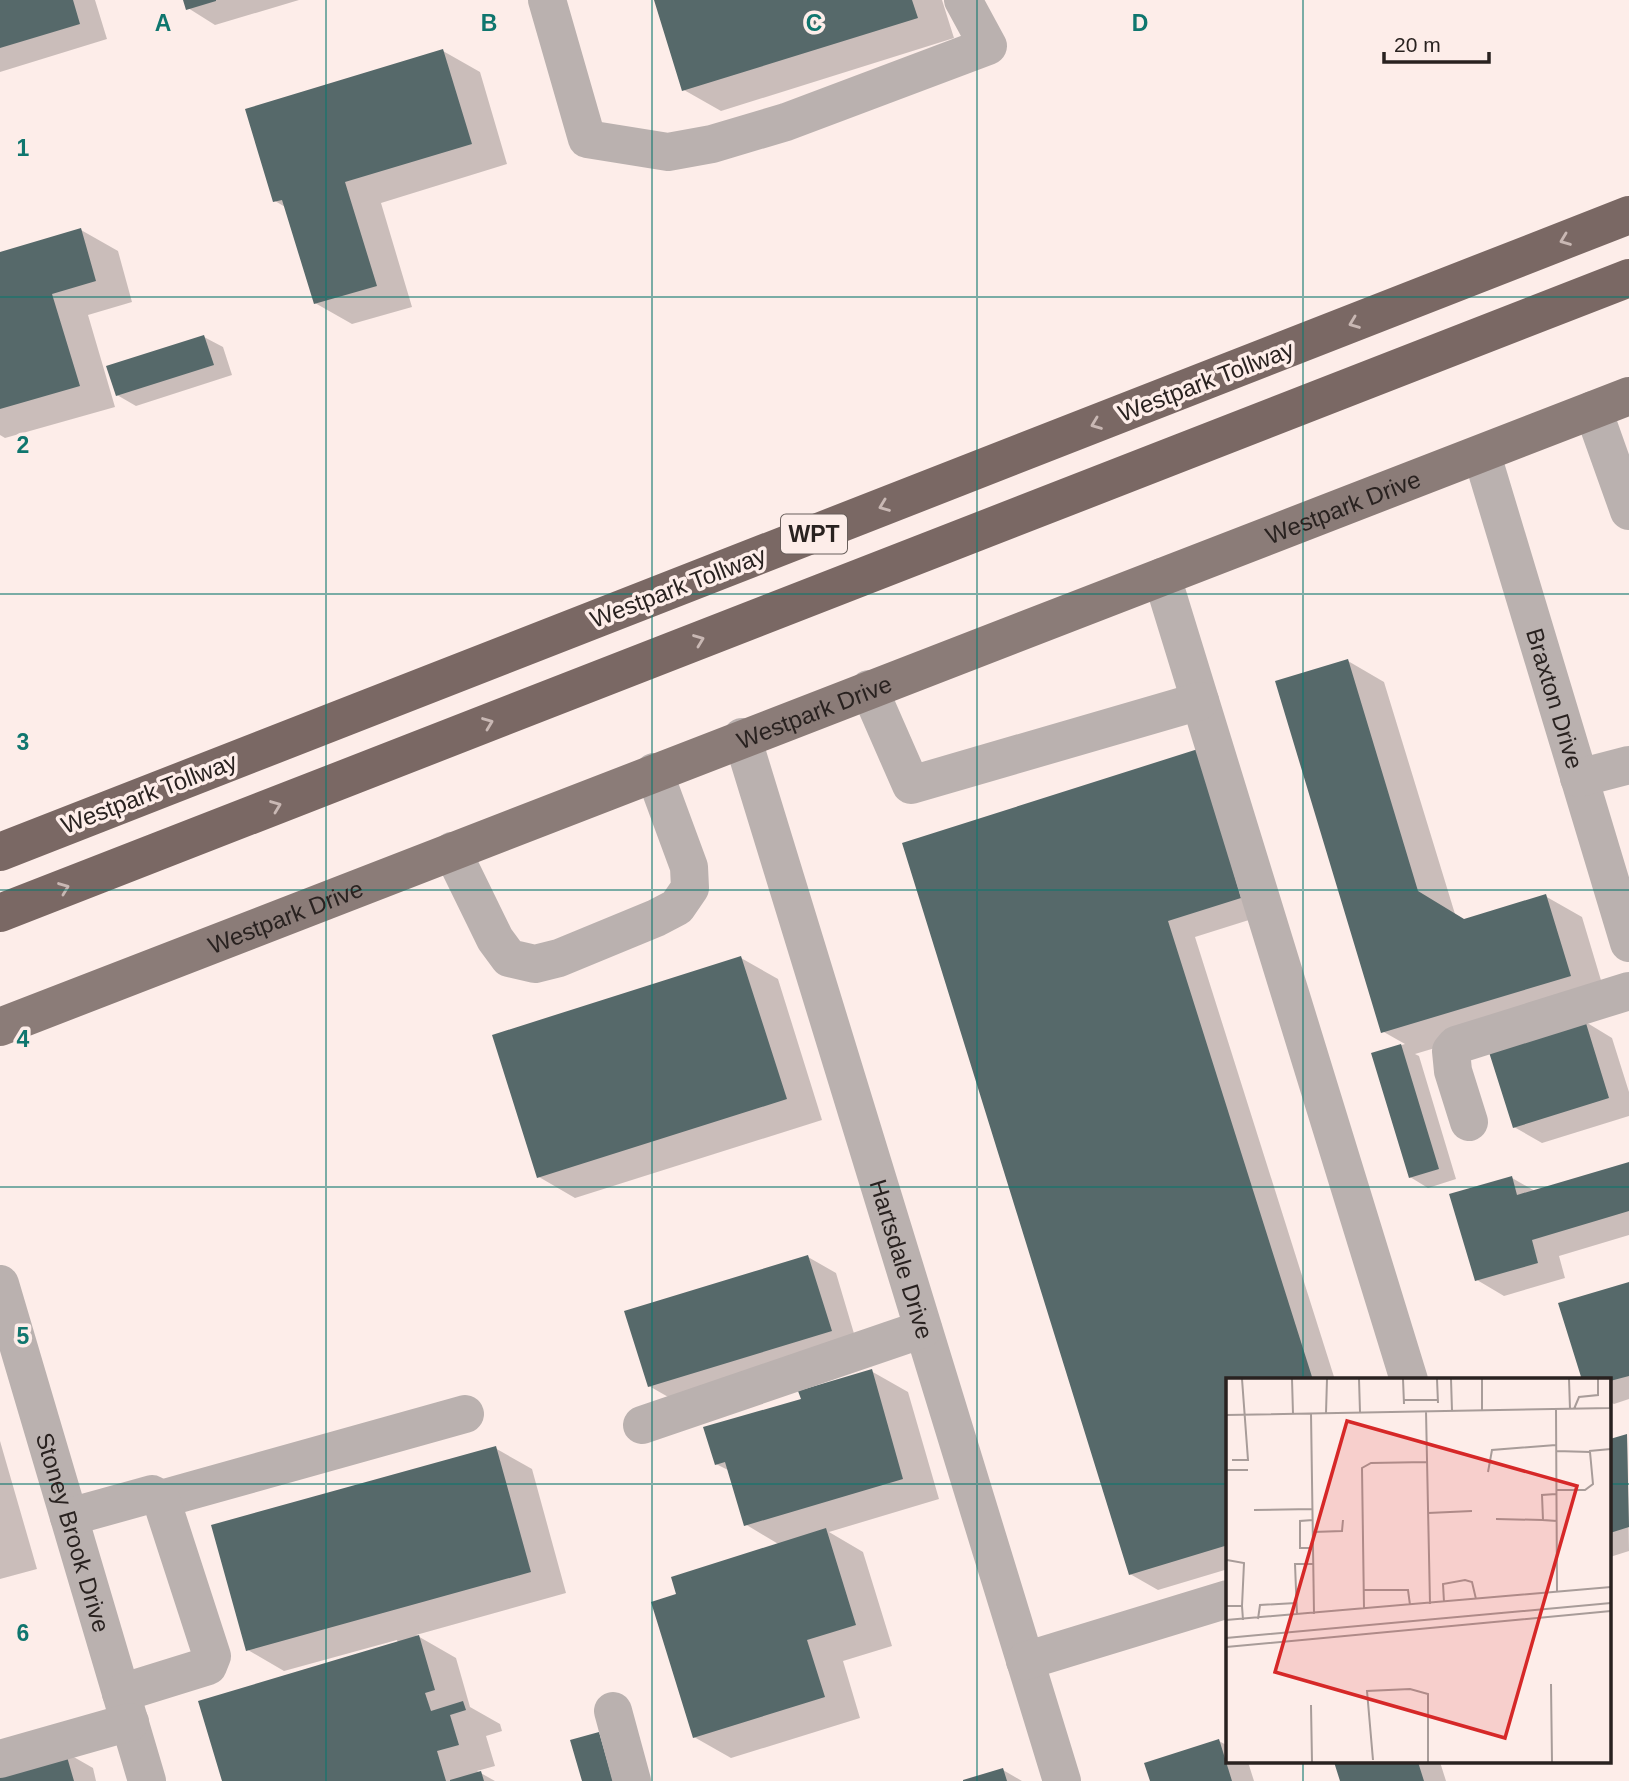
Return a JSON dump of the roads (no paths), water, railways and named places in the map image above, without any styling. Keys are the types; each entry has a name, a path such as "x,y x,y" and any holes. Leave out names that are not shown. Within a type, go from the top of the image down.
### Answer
{"highway":[{"name":"Westpark Tollway","path":"0,852 1629,215"},
{"name":"WPT","path":"0,913 1629,278"}],"main road":[{"name":"Westpark Drive","path":"0,1027 742,737 1629,396"}],"street":[{"path":"547,0 587,139 668,152 712,144 786,122 988,46 963,0"},
{"path":"1593,410 1627,497"},
{"name":"Braxton Drive","path":"1482,454 1580,779 1620,879 1629,943"},
{"path":"1161,577 1408,1378"},
{"path":"869,689 911,785 1200,701"},
{"name":"Hartsdale Drive","path":"742,737 1062,1781"},
{"path":"1580,779 1629,765"},
{"path":"452,852 495,939 509,958 535,964 559,958 677,907 690,888 689,867 654,772"},
{"path":"1469,1122 1453,1071 1451,1051 1456,1045 1629,991"},
{"name":"Stoney Brook Drive","path":"0,1284 147,1781"},
{"path":"642,1425 923,1329"},
{"path":"161,1499 465,1414"},
{"path":"0,1759 125,1707 208,1666 212,1656 161,1499 152,1494 69,1517"},
{"path":"1025,1661 1226,1600"},
{"path":"613,1711 632,1781"}]}
